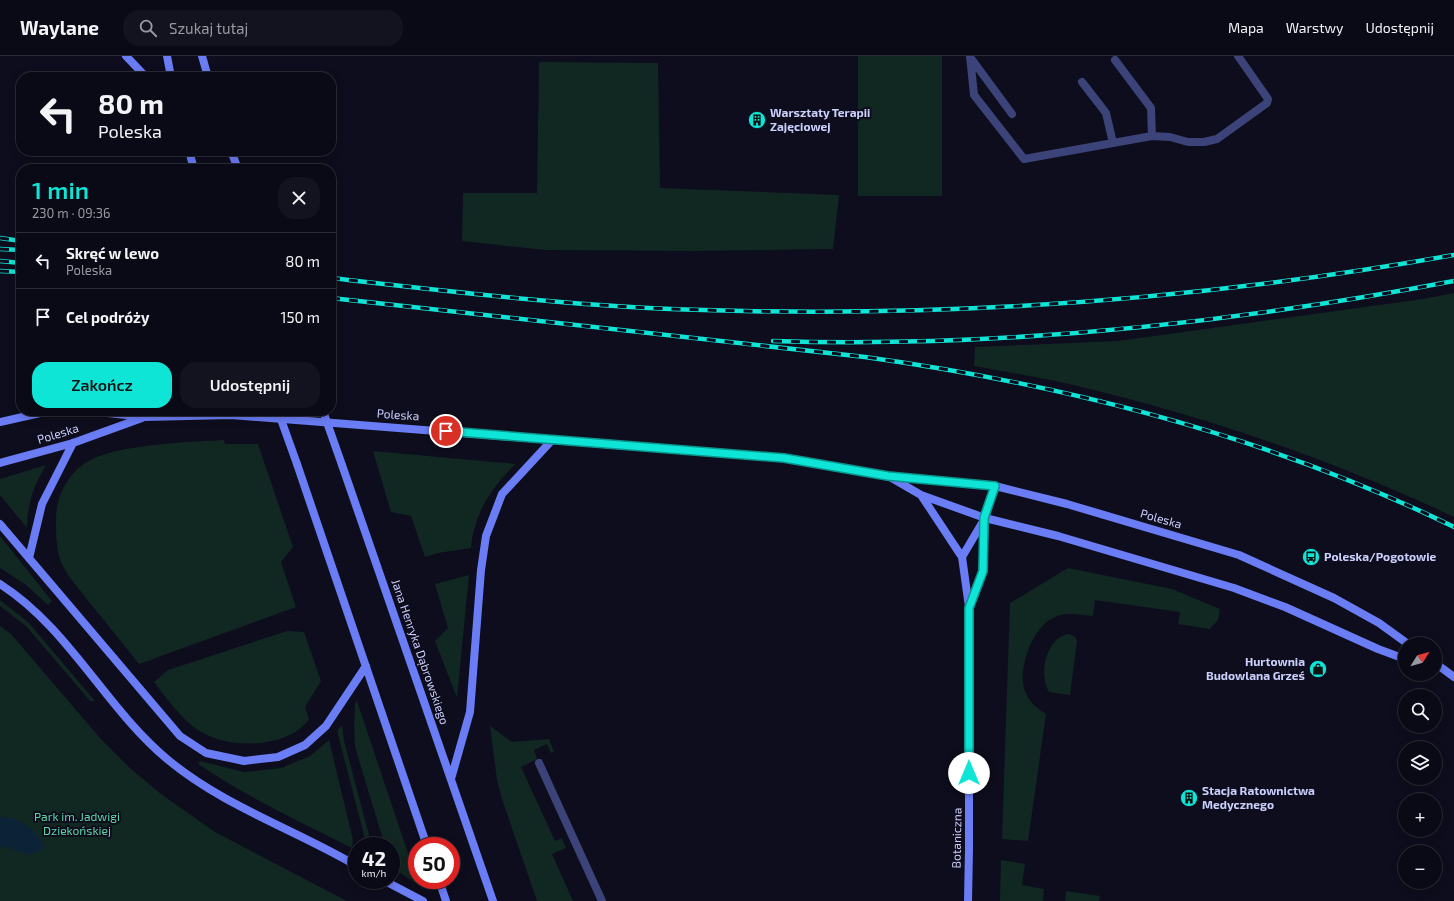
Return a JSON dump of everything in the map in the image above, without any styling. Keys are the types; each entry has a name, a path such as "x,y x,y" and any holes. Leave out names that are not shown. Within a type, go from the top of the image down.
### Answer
{"main road":[{"path":"126,56 141,72"},
{"path":"167,56 170,72"},
{"path":"202,56 207,72"},
{"name":"Poleska","path":"0,422 27,416"},
{"name":"Poleska","path":"136,416 188,416"},
{"name":"Poleska","path":"245,416 784,458 888,476 995,486 1067,504 1239,555 1334,598 1379,623 1398,637"},
{"path":"280,416 424,837"},
{"name":"Jana Henryka Dąbrowskiego","path":"325,416 493,901"},
{"name":"Poleska","path":"0,463 73,443 145,417"},
{"path":"451,779 470,712 480,570 486,536 502,494 553,439"},
{"path":"29,558 42,504 73,443"},
{"name":"Poleska","path":"888,476 921,495 984,518 1058,536 1234,588 1285,607 1378,650 1398,657"},
{"name":"Botaniczna","path":"962,557 984,518 995,486"},
{"name":"Botaniczna","path":"921,495 962,557 969,608 968,901"},
{"name":"Botaniczna","path":"969,608 983,571 984,518"},
{"path":"0,524 180,736 206,753 244,761 278,757 305,745 326,726 366,666"},
{"path":"0,584 16,594 42,617 139,733 167,759 208,788 348,861"},
{"path":"1442,668 1452,676"},
{"path":"1442,672 1452,676"},
{"path":"400,889 423,901"},
{"path":"442,889 446,901"}],"street":[{"path":"970,56 974,95 1024,159 1152,136 1170,137 1188,142 1204,142 1217,139 1267,103 1268,99 1266,94 1238,56"},
{"path":"970,56 1012,114"},
{"path":"1115,60 1151,108 1152,136"},
{"path":"1082,82 1106,113 1113,143"},
{"path":"539,763 602,901"}],"green space":[{"path":"858,56 942,56 942,196 858,196"},
{"path":"539,62 658,63 660,188 839,195 833,249 694,251 546,250 462,241 463,193 537,193"},
{"path":"1454,293 1454,517 1361,476 1265,440 1217,424 1119,396 1069,384 974,366 975,347 1118,341 1423,299"},
{"path":"224,440 225,444 258,444 293,547 281,562 296,607 139,664 69,577 63,567 57,548 56,534 56,512 60,495 69,479 80,467 100,456 116,451 154,445"},
{"path":"373,451 516,464 499,482 485,502 476,524 471,548 438,553 425,557 411,516 391,512"},
{"path":"46,465 32,495 28,511 27,528 0,495 0,479"},
{"path":"0,536 52,601 48,605 26,585 0,568"},
{"path":"1068,568 1172,589 1220,609 1218,620 1210,629 1178,624 1180,612 1095,600 1093,616 1073,614 1062,615 1045,623 1028,650 1023,672 1023,682 1027,695 1039,709 1046,714 1028,841 1002,839 1010,603"},
{"path":"469,575 457,698 435,641 448,628 435,584"},
{"path":"0,600 29,623 95,701 90,701 26,626 0,606"},
{"name":"Park im. Jadwigi Dziekońskiej","path":"0,626 11,634 100,738 131,769 161,794 215,832 347,901 0,901"},
{"path":"287,631 304,632 321,681 305,707 309,720 294,733 280,739 267,742 240,743 226,741 201,732 180,714 154,682 168,670"},
{"path":"1069,634 1075,637 1077,641 1070,695 1049,692 1044,676 1046,657 1055,642 1061,637"},
{"path":"357,701 408,853 408,878 400,873 400,837 382,837 355,747 355,703"},
{"path":"342,725 344,741 370,837 364,837 337,731"},
{"path":"490,726 512,742 549,739 554,752 551,753 547,744 534,750 537,759 521,767 555,841 562,838 566,848 552,854 573,901 537,901 502,799 497,780"},
{"path":"329,740 352,837 348,837 348,846 293,819 198,764 200,761 244,772 281,768 310,756"},
{"path":"1001,860 1025,864 1022,885 1044,889 1043,901 1000,901"},
{"path":"1066,891 1100,896 1099,901 1065,901"}],"water":[{"path":"0,817 22,822 33,830 45,848 29,855 4,846 0,849"}],"railway":[{"path":"0,238 16,240"},
{"path":"0,249 16,250"},
{"path":"336,279 517,298 610,306 798,312 892,311 986,308 1174,294 1361,270 1454,255"},
{"path":"0,261 16,263"},
{"path":"0,271 16,272"},
{"path":"773,341 858,342 944,340 1030,336 1115,329 1286,309 1454,281"},
{"path":"336,299 865,357 1017,383 1092,399 1167,419 1240,441 1313,466 1384,495 1454,527"}],"place":[{"name":"Warsztaty Terapii Zajęciowej","path":"757,120"},
{"name":"Poleska/Pogotowie","path":"1311,557"},
{"name":"Hurtownia Budowlana Grześ","path":"1318,669"},
{"name":"Stacja Ratownictwa Medycznego","path":"1189,798"}],"route":[{"path":"446,431 784,458 888,476 995,486 984,518 983,571 978,589 969,608 969,773"}]}
